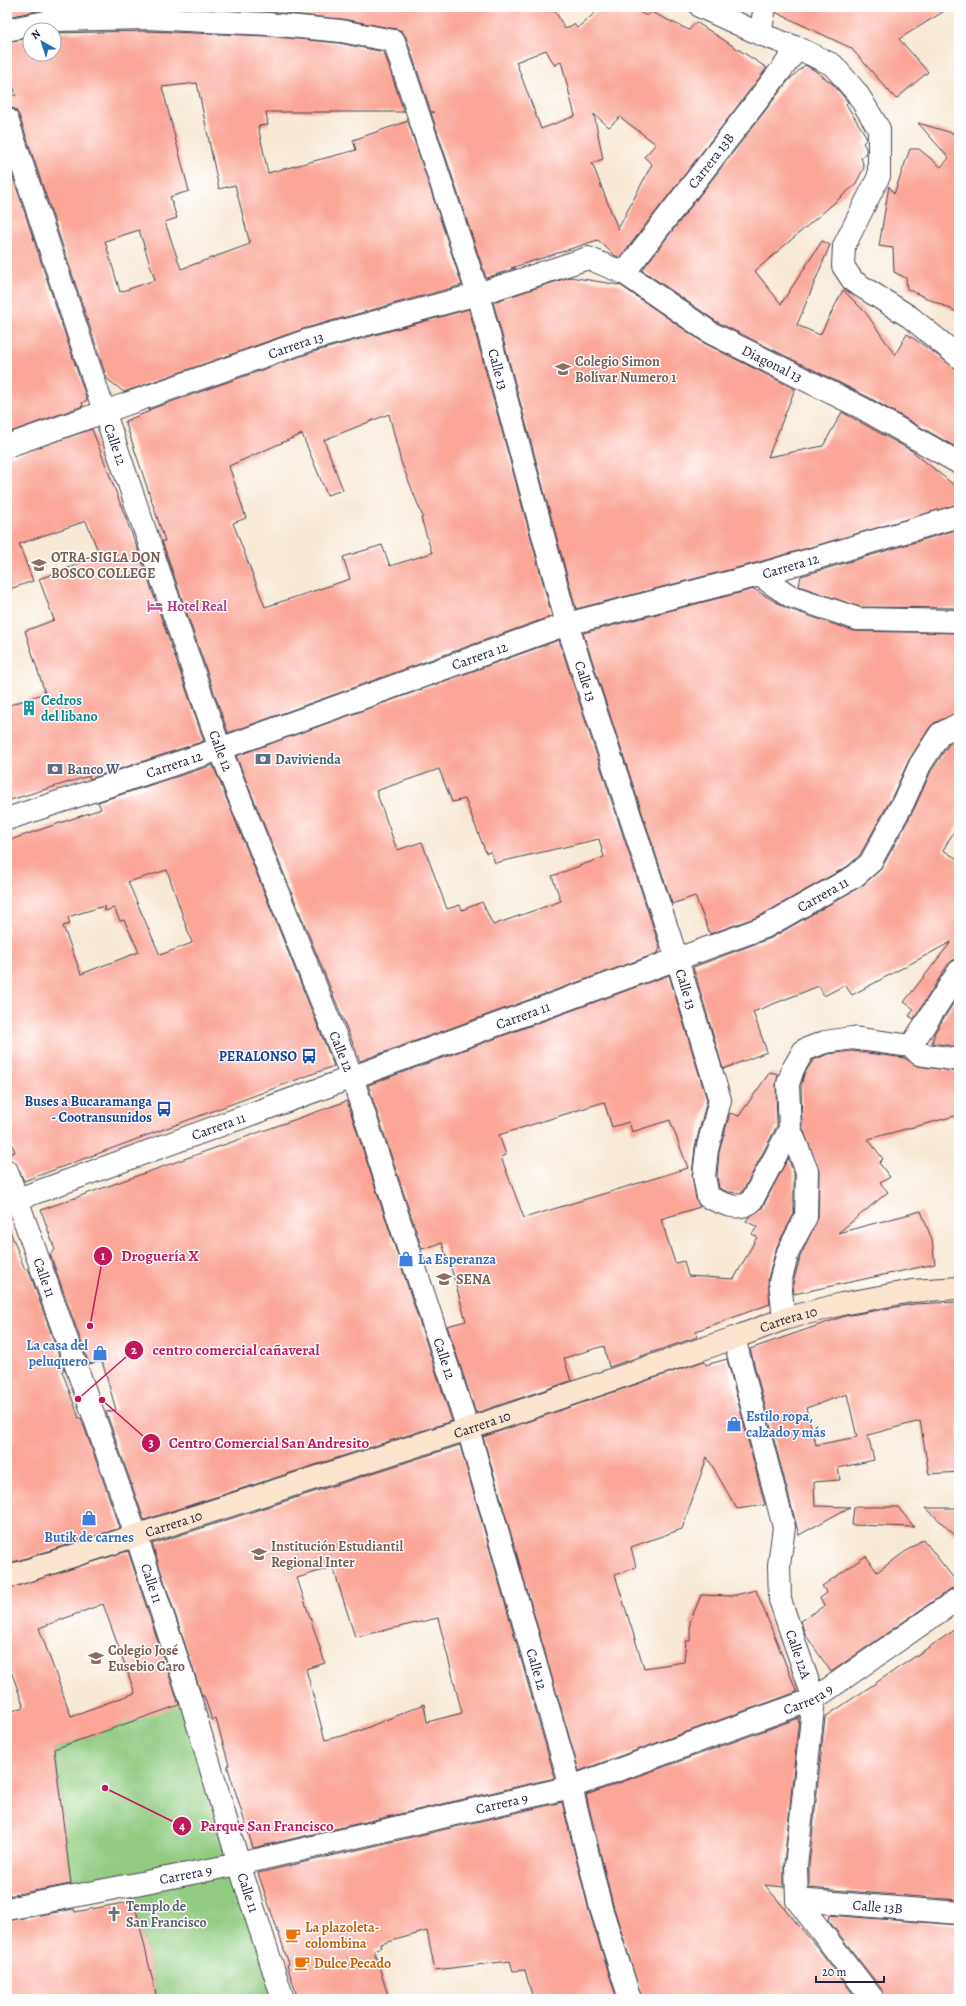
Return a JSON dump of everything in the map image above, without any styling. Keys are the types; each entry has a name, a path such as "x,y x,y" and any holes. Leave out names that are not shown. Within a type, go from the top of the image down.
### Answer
{"street":[{"path":"702,7 760,34 798,48 833,65 857,93 879,129 879,176 844,246 844,266 853,281 910,317 959,357"},
{"path":"760,34 765,7"},
{"name":"Calle 13","path":"7,30 55,20 147,18 275,25 340,31 394,41 478,294 567,624 677,959 720,1100 706,1156 704,1176 708,1197 730,1206 744,1207 751,1202 790,1129"},
{"name":"Carrera 13B","path":"624,273 798,48"},
{"name":"Calle 12","path":"7,118 104,411 220,749 352,1077 468,1429 571,1787 602,1908 630,1999"},
{"name":"Carrera 13","path":"7,446 309,340 478,294 588,258"},
{"name":"Diagonal 13","path":"588,258 624,273 711,333 862,408 959,463"},
{"name":"Carrera 12","path":"7,819 220,749 567,624 759,575 959,516"},
{"path":"759,575 790,596 858,619 959,621"},
{"name":"Carrera 11","path":"12,1201 765,927 855,876 870,863 903,803 920,765 940,734 959,724"},
{"path":"911,1046 959,971"},
{"path":"784,1319 780,1282 788,1252 806,1217 807,1172 790,1129 788,1084 793,1069 804,1050 825,1042 852,1038 911,1046 920,1054 959,1060"},
{"name":"Calle 11","path":"7,1171 12,1201 136,1535 190,1698 238,1864 283,1999"},
{"name":"Carrera 10","path":"7,1577 468,1429 734,1338 784,1319 842,1304 912,1291 959,1288"},
{"name":"Calle 12A","path":"734,1338 784,1527 779,1565 780,1600 814,1700 796,1866 797,1900"},
{"name":"Carrera 9","path":"7,1909 238,1864 571,1787 814,1700 959,1598"},
{"path":"797,1900 873,1999"},
{"name":"Calle 13B","path":"797,1900 959,1913"}],"green space":[{"path":"184,1702 280,1999 157,1999 131,1891 73,1901 54,1749"}],"building":[{"path":"7,7 78,7 52,8 7,17"},
{"path":"178,7 553,7 565,29 574,24 577,28 602,7 629,7 647,16 651,12 689,30 696,22 767,68 620,258 614,255 598,240 511,268 516,268 486,278 431,113 434,112 431,112 406,37 402,31 342,19 269,12","holes":["546,50 555,66 561,61 575,116 541,129 516,62","594,114 609,127 620,117 656,144 644,157 652,164 618,229 592,163 603,159"]},
{"path":"777,7 951,7 899,39 928,72 896,99 851,48 777,13"},
{"path":"147,31 267,36 339,43 384,52 404,112 266,112 268,125 258,126 268,173 356,150 353,140 408,121 462,285 306,328 124,392 107,379 19,115 15,109 7,107 7,96 16,95 7,66 7,42 22,39 22,62 62,62 62,33","holes":["197,83 219,189 235,185 250,244 181,269 165,222 177,218 170,197 189,191 162,87","139,230 155,280 120,292 105,241"]},
{"path":"805,65 833,84 848,102 846,104 866,136 866,140 863,143 866,148 866,153 861,157 864,168 855,185 755,271 781,304 822,241 830,245 797,325 820,335 843,290 866,313 895,355 907,334 959,370 959,449 868,397 717,322 642,270 788,81"},
{"path":"918,123 959,135 959,172 955,188 959,190 959,313 907,289 906,278 894,272 893,248 879,246 889,186 894,194 910,149 919,149 941,167 949,158"},
{"path":"7,159 87,400 82,403 83,406 7,433"},
{"path":"570,277 620,285 704,343 795,389 768,457 823,446 842,412 912,451 959,489 959,504 756,563 576,609 493,302"},
{"path":"469,309 552,616 228,733 162,541 165,541 125,421 150,411 148,410 313,352","holes":["389,414 401,462 423,517 421,518 432,553 390,566 382,545 343,557 350,579 265,607 233,523 246,518 229,466 302,434 327,495 343,490 324,440"]},
{"path":"92,429 138,550 204,741 90,779 89,776 7,801 7,706 45,693 25,631 54,620 39,579 100,556 86,521 19,544 33,581 7,590 7,458"},
{"path":"959,529 959,608 860,607 799,586 801,576"},
{"path":"754,589 786,608 854,631 959,633 959,712 934,723 930,727 909,760 892,797 860,855 848,866 760,916 710,934 695,896 672,904 583,633"},
{"path":"559,640 660,948 658,953 360,1061 236,756","holes":["439,769 452,802 465,799 486,853 491,852 495,863 599,839 604,857 552,876 561,901 493,925 482,902 462,910 460,905 447,909 422,842 397,850 376,791"]},
{"path":"959,738 959,823 943,850 959,860 959,959 953,960 948,964 914,1019 909,1016 914,1009 904,1002 951,942 852,995 845,985 824,996 819,986 753,1012 767,1052 723,1069 693,967 771,938 863,885 881,869 914,809 931,771 949,744"},
{"path":"213,765 334,1066 24,1181 15,1162 7,1159 7,1154 15,1152 7,1132 7,841 101,809 98,802","holes":["167,870 192,943 160,955 128,882","104,906 105,911 114,908 120,921 124,920 139,952 81,974 63,926 70,924 68,917"]},
{"path":"669,975 707,1100 695,1147 692,1175 696,1199 700,1207 661,1219 675,1263 684,1261 688,1276 734,1279 757,1237 752,1234 757,1227 746,1221 749,1217 762,1208 788,1158 794,1173 794,1214 777,1246 768,1279 770,1304 696,1331 697,1337 609,1367 604,1346 564,1358 571,1381 476,1413 447,1326 466,1321 450,1264 449,1265 442,1243 422,1249 368,1085","holes":["604,1102 612,1127 629,1122 632,1132 670,1120 688,1168 524,1218 501,1157 506,1155 499,1135"]},
{"path":"959,994 959,1047 932,1043 935,1032"},
{"path":"852,1051 905,1058 917,1066 959,1072 959,1115 868,1139 883,1159 879,1163 890,1177 880,1183 888,1192 838,1233 921,1211 932,1240 935,1264 794,1294 793,1283 800,1257 818,1217 819,1171 802,1126 801,1086 804,1074 813,1060 828,1054"},
{"path":"770,1072 778,1074 776,1085 777,1126 742,1193 728,1192 719,1188 717,1176 719,1152 730,1113 739,1116"},
{"path":"347,1101 452,1421 144,1520 106,1412 116,1410 102,1361 89,1364 50,1254 55,1250 41,1210"},
{"path":"7,1228 9,1228 25,1270 28,1268 64,1370 62,1371 79,1418 81,1418 120,1528 7,1564"},
{"path":"959,1302 959,1472 929,1474 920,1421 868,1435 874,1460 838,1468 840,1480 814,1482 815,1506 850,1507 799,1535 750,1349 845,1316 914,1304","holes":["847,1394 857,1437 816,1445 806,1408"]},
{"path":"727,1359 765,1505 737,1509 707,1457 682,1529 631,1547 636,1567 615,1575 644,1668 684,1662 686,1641 690,1641 690,1622 701,1595 731,1596 756,1590 797,1692 579,1771 483,1437 704,1361 706,1365"},
{"path":"460,1445 555,1778 253,1848 227,1765 229,1765 216,1719 212,1720 204,1696 202,1696 152,1544","holes":["333,1567 355,1637 438,1618 462,1713 427,1722 424,1704 357,1732 325,1740 306,1669 325,1663 297,1578"]},
{"path":"854,1507 898,1507 914,1527 852,1525"},
{"path":"926,1508 959,1508 959,1539"},
{"path":"923,1539 959,1585 952,1588 831,1672 805,1634 801,1621 824,1606 820,1598 827,1593 822,1586 866,1556 877,1572"},
{"name":"Colegio José Eusebio Caro","path":"128,1551 179,1705 54,1749 71,1884 7,1896 7,1713 24,1707 7,1660 7,1589","holes":["103,1604 135,1693 71,1716 39,1628"]},
{"path":"959,1627 959,1900 809,1888 809,1866 825,1717"},
{"path":"799,1718 784,1865 784,1887 765,1885 821,1952 857,1999 642,1999 613,1905 586,1795"},
{"path":"562,1802 589,1911 617,1999 533,1999 525,1970 513,1971 510,1961 435,1970 427,1931 381,1944 382,1947 374,1950 389,1999 298,1999 287,1965 289,1964 258,1873"},
{"path":"134,1901 157,1999 7,1999 7,1921 74,1909 75,1912"},
{"path":"829,1915 959,1925 959,1999 885,1999 883,1991 828,1920"}],"place":[{"name":"Colegio Simon Bolívar Numero 1","path":"563,369"},
{"name":"OTRA-SIGLA DON BOSCO COLLEGE","path":"39,565"},
{"name":"Hotel Real","path":"155,606"},
{"name":"Cedros del libano","path":"29,708"},
{"name":"Davivienda","path":"263,759"},
{"name":"Banco W","path":"55,769"},
{"name":"PERALONSO","path":"309,1056"},
{"name":"Buses a Bucaramanga - Cootransunidos","path":"164,1109"},
{"name":"La Esperanza","path":"406,1259"},
{"name":"SENA","path":"444,1279"},
{"name":"Droguería X","path":"90,1326"},
{"name":"La casa del peluquero","path":"100,1353"},
{"name":"centro comercial cañaveral","path":"78,1399"},
{"name":"Centro Comercial San Andresito","path":"102,1400"},
{"name":"Estilo ropa, calzado y más","path":"734,1424"},
{"name":"Butik de carnes","path":"89,1518"},
{"name":"Institución Estudiantil Regional Inter","path":"259,1554"},
{"name":"Colegio José Eusebio Caro","path":"96,1658"},
{"name":"Parque San Francisco","path":"105,1788"},
{"name":"Templo de San Francisco","path":"114,1914"},
{"name":"La plazoleta- colombina","path":"293,1935"},
{"name":"Dulce Pecado","path":"302,1963"}]}
